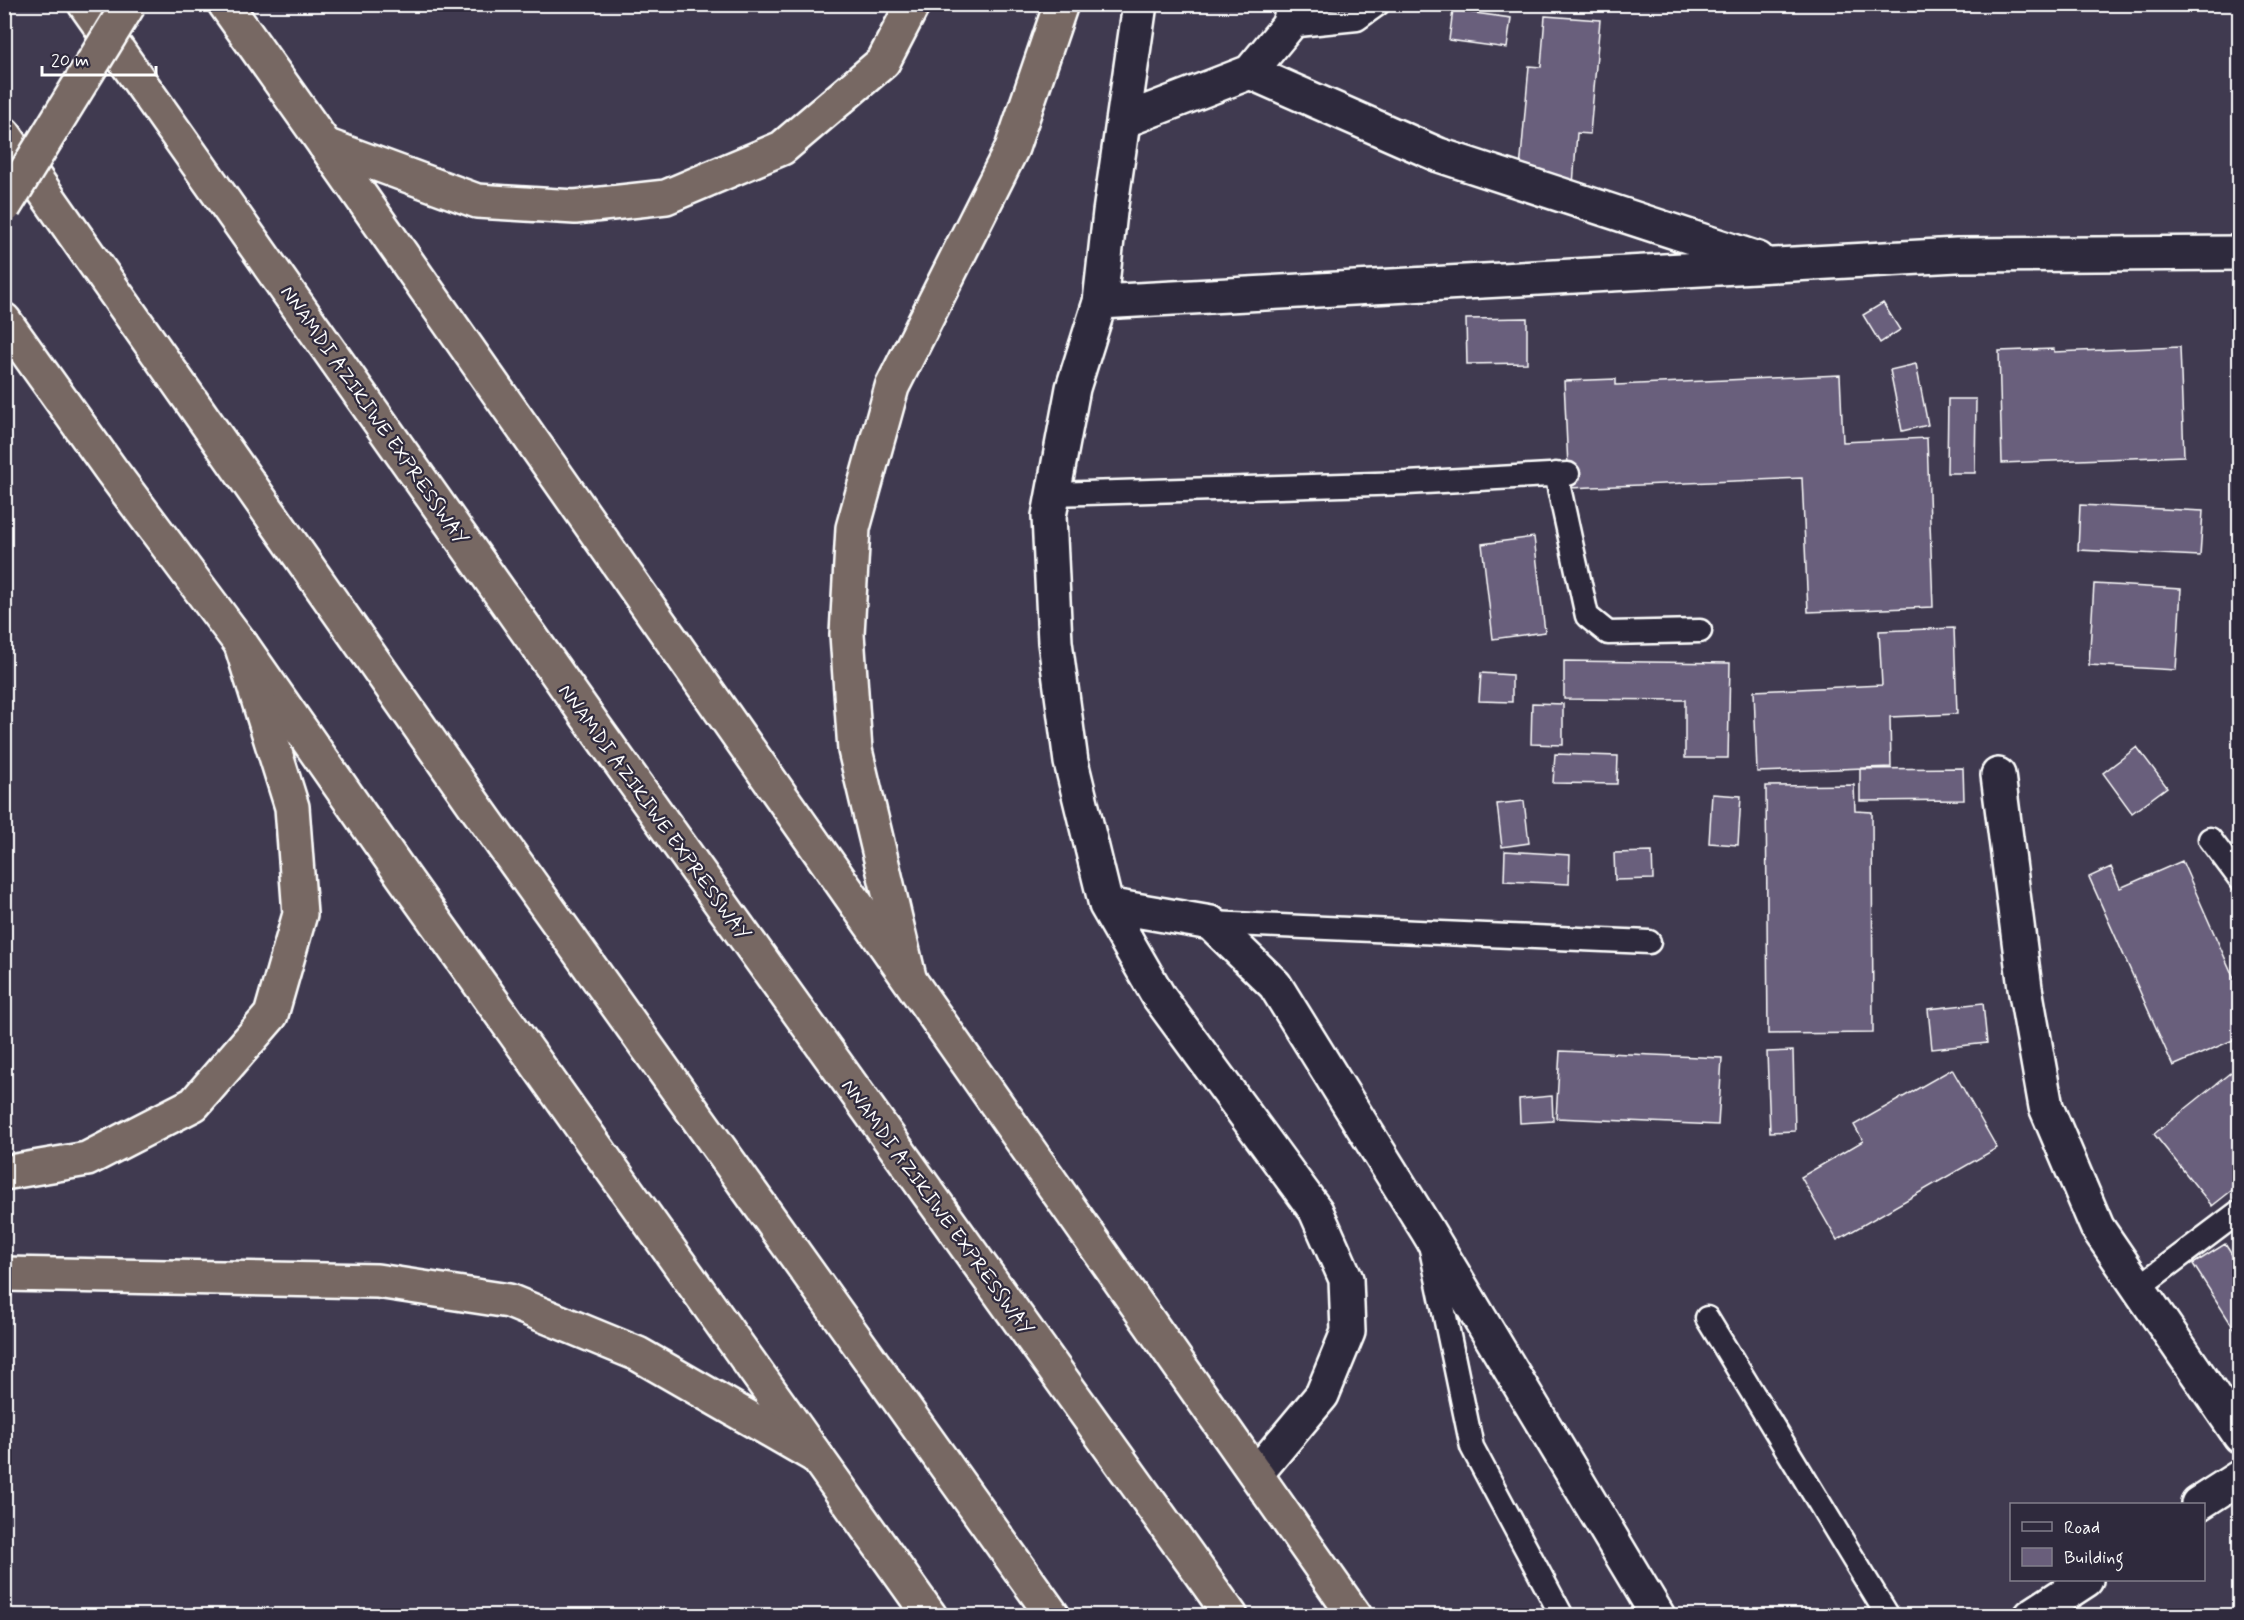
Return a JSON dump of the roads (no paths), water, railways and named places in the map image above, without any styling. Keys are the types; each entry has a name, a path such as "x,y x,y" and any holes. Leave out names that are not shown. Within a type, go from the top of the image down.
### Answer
{"highway":[{"name":"NNAMDI AZIKIWE EXPRESSWAY","path":"85,4 594,726 1231,1616"},
{"path":"4,207 129,4"},
{"path":"225,4 1355,1616"},
{"path":"325,145 477,201 575,207 666,197 782,148 883,62 913,4"},
{"path":"909,977 855,750 847,634 853,528 892,387 1012,148 1061,4"},
{"path":"4,134 473,803 1053,1616"},
{"path":"4,320 111,470 241,644 410,886 930,1616"},
{"path":"4,1173 87,1159 194,1104 272,1015 300,914 292,807 241,644"},
{"path":"4,1274 377,1281 509,1301 638,1354 817,1457"}],"street":[{"path":"1140,4 1110,212 1100,302 1073,388 1049,516 1056,642 1071,762 1106,905 1159,997 1316,1211 1346,1279 1348,1332 1323,1395 1256,1474"},
{"path":"1123,122 1250,72 1291,15"},
{"path":"1250,72 1439,155 1776,265"},
{"path":"1100,302 1957,255 2240,253"},
{"path":"1998,775 2025,988 2046,1107 2097,1227 2240,1436"},
{"path":"1106,905 1211,923 1275,985 1427,1230 1658,1616"},
{"path":"2200,1503 2240,1477"},
{"path":"2031,1616 2084,1581"}],"lane":[{"path":"1291,15 1357,19 1378,4"},
{"path":"1053,494 1407,483 1562,474 1587,616 1608,633 1700,631"},
{"path":"2210,839 2240,879"},
{"path":"1211,923 1649,942"},
{"path":"2139,1287 2240,1211"},
{"path":"1427,1230 1472,1447 1562,1616"},
{"path":"1707,1318 1888,1616"}]}
